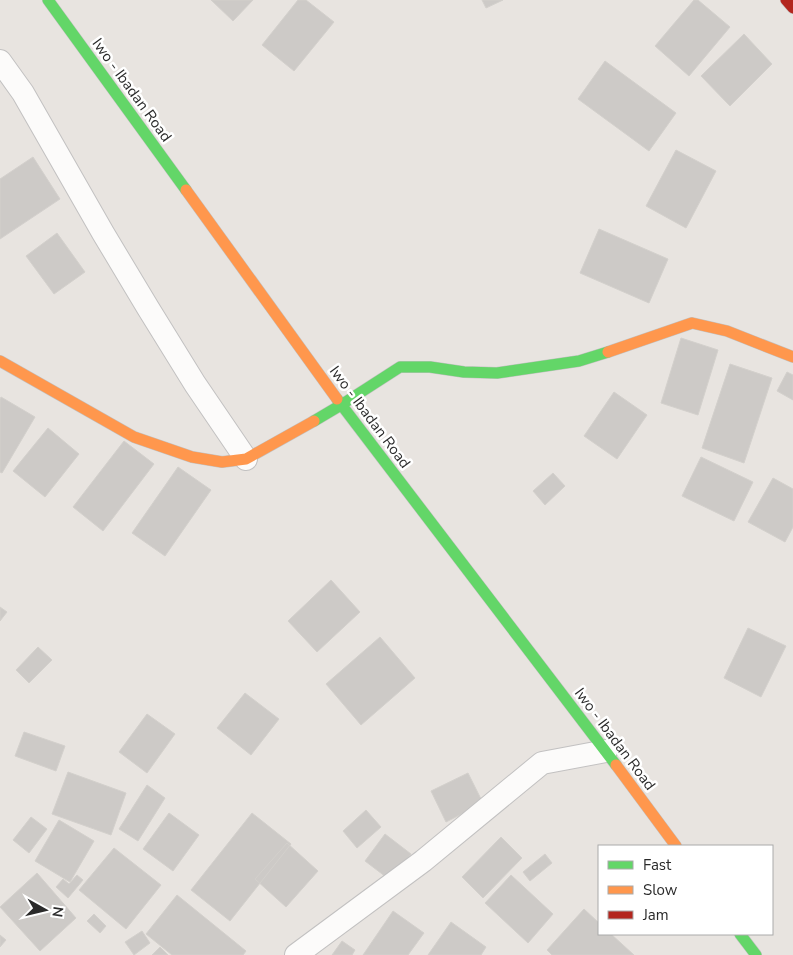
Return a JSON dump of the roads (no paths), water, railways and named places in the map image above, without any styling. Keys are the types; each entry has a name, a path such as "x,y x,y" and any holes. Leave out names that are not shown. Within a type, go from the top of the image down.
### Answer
{"main road":[{"name":"Iwo - Ibadan Road","path":"48,0 341,405 606,751 675,845"},
{"path":"786,0 793,8"},
{"path":"0,361 134,437 192,457 222,462 246,459 341,405 400,366 497,373 579,361 692,323 727,331 793,356"},
{"path":"741,935 756,955"}],"street":[{"path":"0,61 23,93 148,308 195,384 246,459"},
{"path":"296,955 423,861 542,763 606,751"}]}
